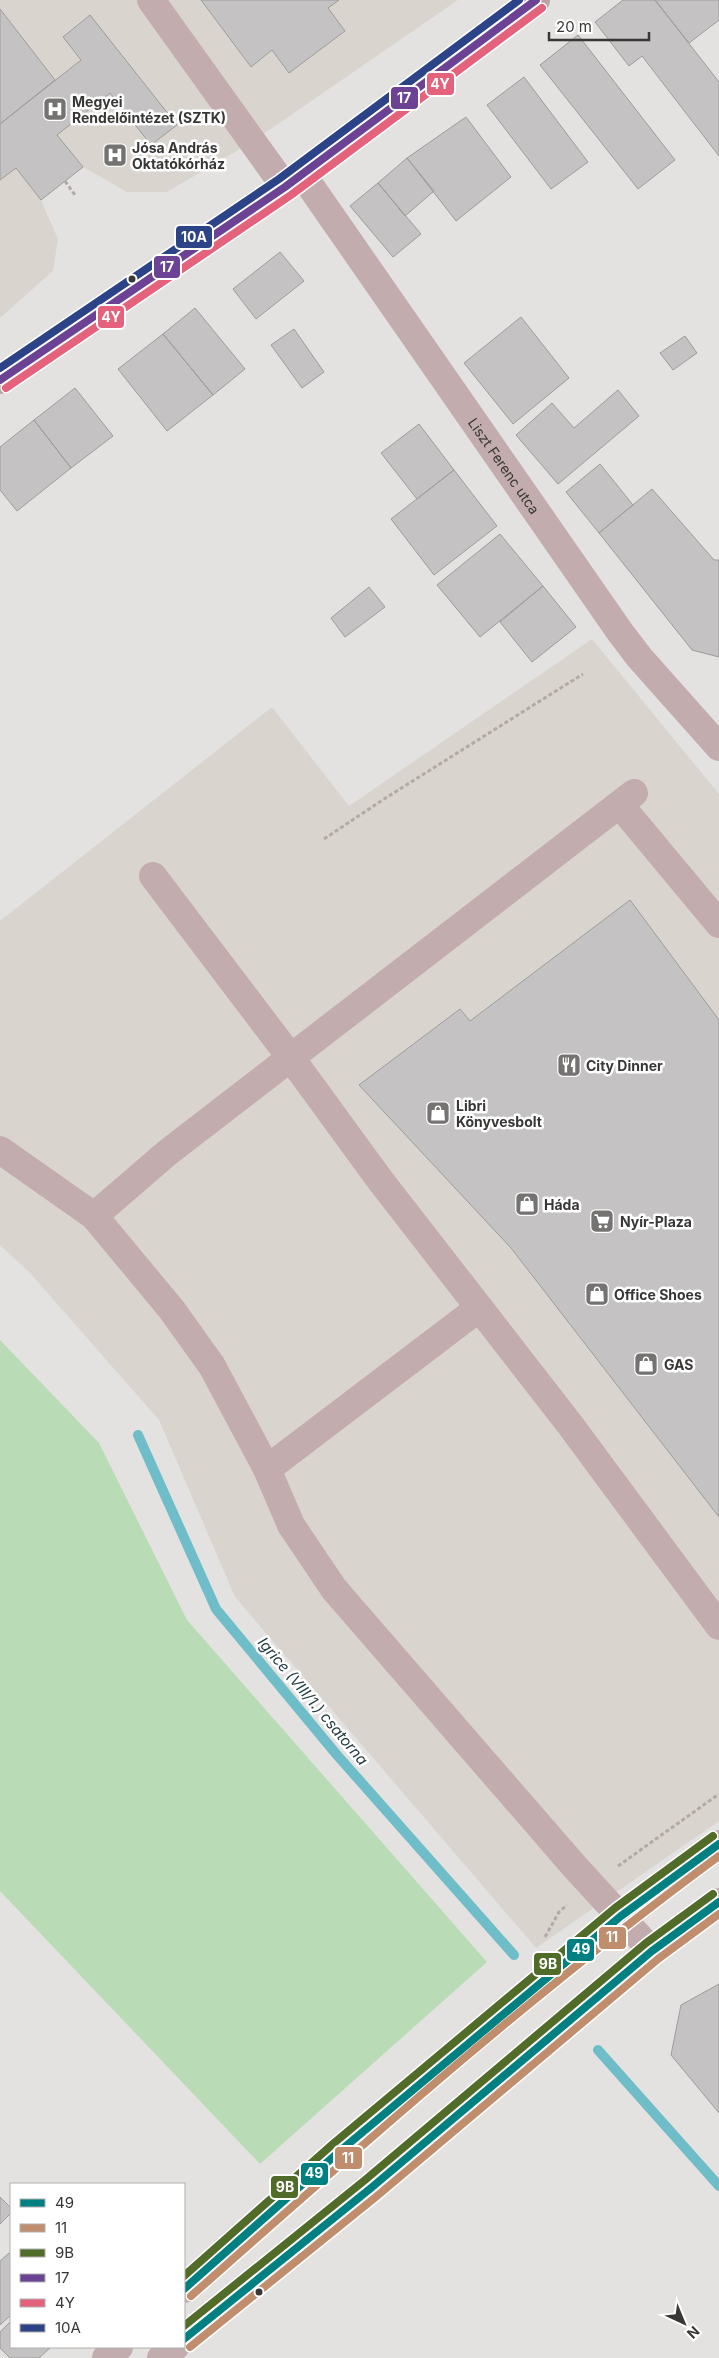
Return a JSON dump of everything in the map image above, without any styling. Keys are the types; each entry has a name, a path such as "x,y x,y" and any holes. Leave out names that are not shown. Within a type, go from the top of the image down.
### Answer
{"main road":[{"path":"0,380 293,180 536,0"}],"street":[{"name":"Liszt Ferenc utca","path":"151,0 293,180 639,657 715,735"},
{"path":"94,1216 168,1154 627,799 719,924"},
{"path":"152,876 291,1058 380,1180 571,1426 719,1626"},
{"path":"0,1150 94,1216 172,1310 212,1366 266,1469 291,1525 334,1589 575,1867 622,1916 652,1951"},
{"path":"266,1469 479,1308"},
{"path":"185,2288 340,2151 622,1916 719,1844"},
{"path":"185,2338 370,2188 652,1951 719,1902"},
{"path":"106,2358 118,2348"},
{"path":"161,2358 174,2348"}],"path":[{"path":"65,182 75,195"},
{"path":"324,839 583,674"}],"shaded area":[{"name":"Jósa András Oktatókórház","path":"0,0 458,0 252,142 167,192 127,192 83,167 41,200 58,239 53,271 0,318"},
{"path":"592,639 719,794 719,1821 536,1948 235,1597 159,1420 30,1273 0,1245 0,921 272,707 349,806"}],"green space":[{"path":"0,1340 99,1443 187,1620 487,1962 260,2164 0,1891"}],"building":[{"path":"201,0 339,0 328,8 345,31 289,73 272,50 251,67"},
{"path":"623,0 655,0 719,82 719,156 642,56 629,66 595,22"},
{"path":"655,0 719,0 719,20 689,43"},
{"path":"0,9 55,80 0,124"},
{"name":"Megyei Rendelőintézet (SZTK)","path":"90,15 177,125 151,145 110,93 57,135 83,167 41,200 16,168 0,180 0,124 81,60 63,37"},
{"path":"578,35 675,160 638,189 540,65"},
{"path":"524,77 588,162 551,189 487,105"},
{"path":"466,117 511,177 456,221 407,158"},
{"path":"407,158 434,191 405,216 378,183"},
{"path":"378,183 421,234 393,257 350,206"},
{"path":"280,252 304,281 256,319 233,289"},
{"path":"195,308 245,369 213,395 163,334"},
{"path":"521,317 569,378 513,424 464,363"},
{"path":"294,329 324,372 302,388 271,345"},
{"path":"163,334 213,395 167,431 118,369"},
{"path":"685,336 697,353 673,370 660,353"},
{"path":"75,388 113,436 71,468 34,420"},
{"path":"618,390 639,416 558,484 516,435 552,403 574,428"},
{"path":"34,420 71,468 17,511 0,490 0,447"},
{"path":"419,424 454,470 417,499 381,453"},
{"path":"600,464 633,505 599,533 566,492"},
{"path":"454,470 497,526 434,575 391,519"},
{"path":"652,489 714,560 719,560 719,657 692,650 599,533"},
{"path":"500,534 543,586 480,637 437,585"},
{"path":"543,586 576,627 532,662 500,622"},
{"path":"369,587 385,607 345,637 331,618"},
{"name":"Nyír-Plaza","path":"630,900 719,1020 719,1517 511,1248 359,1085 460,1009 470,1021"},
{"path":"719,1984 719,2113 671,2055 681,2005"},
{"path":"0,2197 10,2207 10,2214 0,2224"},
{"path":"10,2254 10,2316 0,2325 0,2261"},
{"path":"10,2322 10,2348 50,2348 39,2358 10,2358 0,2348 0,2332"}],"waterway":[{"name":"Igrice (VIII/1.) csatorna","path":"138,1435 216,1609 337,1755 514,1955"},
{"name":"Igrice (VIII/1.) csatorna","path":"598,2050 719,2186"}],"transit line":[{"name":"10A","path":"0,368 279,179 519,0"},
{"name":"17","path":"0,380 285,187 536,0"},
{"name":"4Y","path":"6,388 291,195 542,8"},
{"name":"9B","path":"185,2275 334,2143 615,1908 713,1836"},
{"name":"49","path":"185,2288 340,2151 621,1916 719,1844"},
{"name":"11","path":"191,2296 450,2070 582,1961 719,1856"},
{"name":"9B","path":"185,2325 365,2180 646,1943 713,1894"},
{"name":"49","path":"185,2338 371,2188 652,1951 719,1902"},
{"name":"11","path":"190,2347 377,2196 658,1959 719,1914"}],"place":[{"name":"Megyei Rendelőintézet (SZTK)","path":"55,109"},
{"name":"Jósa András Oktatókórház","path":"115,155"},
{"name":"City Dinner","path":"569,1065"},
{"name":"Libri Könyvesbolt","path":"438,1113"},
{"name":"Háda","path":"527,1204"},
{"name":"Nyír-Plaza","path":"602,1221"},
{"name":"Office Shoes","path":"597,1294"},
{"name":"GAS","path":"646,1364"}]}
